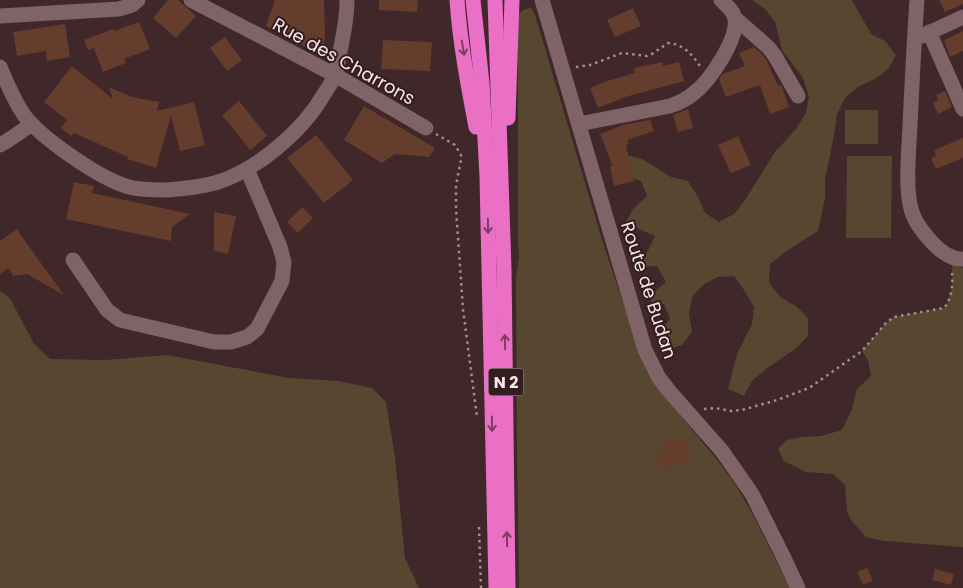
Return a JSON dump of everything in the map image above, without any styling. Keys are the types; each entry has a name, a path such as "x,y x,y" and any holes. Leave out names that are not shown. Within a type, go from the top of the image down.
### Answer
{"highway":[{"path":"456,0 470,98 494,177"},
{"name":"N 2","path":"473,0 504,270 508,588"},
{"name":"N 2","path":"495,0 496,588"},
{"path":"494,177 508,151 512,0"}],"street":[{"path":"0,16 119,9 132,6 138,0"},
{"name":"Rue des Charrons","path":"191,0 335,75 426,128"},
{"path":"0,67 16,102 32,124 52,142 103,176 128,187 152,190 177,190 215,183 247,169 267,155 288,139 316,108 335,75 347,12 347,0"},
{"name":"Route de Budan","path":"542,0 645,350 659,378 722,451 752,494 798,588"},
{"path":"721,0 735,18 769,48 798,96"},
{"path":"917,0 909,147 910,201 912,211 927,236 942,251 958,258"},
{"path":"914,40 963,17"},
{"path":"578,124 677,104 693,94 708,78 730,43 735,18"},
{"path":"929,32 963,109"},
{"path":"0,145 32,124"},
{"path":"72,260 107,310 120,320 214,342 231,342 247,337 257,329 282,281 284,262 280,247 247,169"}],"path":[{"path":"562,66 590,66 622,53 647,56 671,43 687,50 708,78"},
{"path":"426,128 455,145 461,155 456,185 456,209 463,309 477,418"},
{"path":"692,417 707,409 742,410 809,388 862,351 886,323 894,318 944,308 949,298 958,258"},
{"path":"479,522 481,588"}],"shaded area":[{"path":"752,0 852,0 871,34 885,41 896,55 888,69 875,79 858,87 845,98 837,114 825,180 825,198 818,231 770,264 769,282 780,297 796,306 808,318 808,336 795,349 752,381 744,396 728,389 737,354 752,324 754,307 734,276 718,277 703,285 692,297 689,314 692,332 682,345 666,350 659,333 670,319 664,304 648,309 653,293 666,282 657,266 640,267 655,236 625,223 634,208 647,196 641,181 625,175 610,163 626,155 642,159 671,177 688,181 705,213 719,222 734,214 775,152 796,129 806,113 809,97 803,78 782,50 775,22 765,9"},
{"path":"531,8 535,15 603,243 641,356 656,386 735,484 790,588 519,588 516,278 519,257 518,18 522,11"},
{"path":"845,110 878,110 878,144 845,144"},
{"path":"847,156 892,156 891,238 846,238"},
{"path":"952,258 963,268 963,547 884,541 866,537 851,520 847,511 845,485 833,474 806,472 784,461 778,449 787,440 821,436 842,430 852,409 857,389 871,376 868,360 862,351 886,323 894,317 944,308 948,303 951,291"},
{"path":"0,291 10,298 34,344 50,359 105,360 167,355 289,378 338,381 372,388 386,402 395,457 405,558 419,588 0,588"}],"building":[{"path":"168,0 178,0 196,16 176,38 153,18"},
{"path":"275,0 324,0 325,34 323,56 266,26"},
{"path":"379,0 418,0 417,12 379,10"},
{"path":"939,0 963,0 963,4 945,12"},
{"path":"633,8 641,26 615,37 607,20"},
{"path":"139,22 150,49 124,59 126,63 103,72 94,48 88,50 84,40"},
{"path":"65,24 70,57 47,61 46,51 17,56 13,32"},
{"path":"963,31 963,51 950,57 944,40"},
{"path":"225,37 242,60 227,71 210,48"},
{"path":"383,40 432,42 430,71 381,69"},
{"path":"754,47 767,61 778,86 781,85 789,107 770,114 760,85 726,97 719,79 723,74 745,66 739,53"},
{"path":"662,62 663,66 679,62 684,81 625,97 598,108 590,88 635,73 634,68"},
{"path":"72,66 113,99 109,87 132,97 159,102 157,111 194,102 205,145 180,151 171,116 156,168 127,159 128,157 74,133 71,136 61,128 67,120 44,102"},
{"path":"945,91 952,107 938,114 933,103 938,100 936,95"},
{"path":"239,101 267,136 250,150 222,115"},
{"path":"364,106 435,148 429,157 395,154 382,163 344,140"},
{"path":"688,109 693,128 678,132 673,115"},
{"path":"650,120 654,131 627,140 629,144 626,145 634,181 614,186 610,166 613,166 600,134 623,125"},
{"path":"316,135 353,180 324,203 287,158"},
{"path":"738,136 751,165 731,173 718,145"},
{"path":"963,138 963,158 936,169 931,158 936,156 934,150"},
{"path":"74,182 94,186 92,193 190,214 172,227 171,241 66,219"},
{"path":"302,207 313,218 298,233 287,222"},
{"path":"214,212 236,216 228,254 214,251"},
{"path":"17,229 64,295 27,274 13,276 8,268 0,274 0,241"},
{"path":"683,435 692,458 663,471 656,455 665,451 662,444"},
{"path":"867,568 873,581 863,585 857,572"},
{"path":"935,569 954,574 951,585 932,580"}]}
